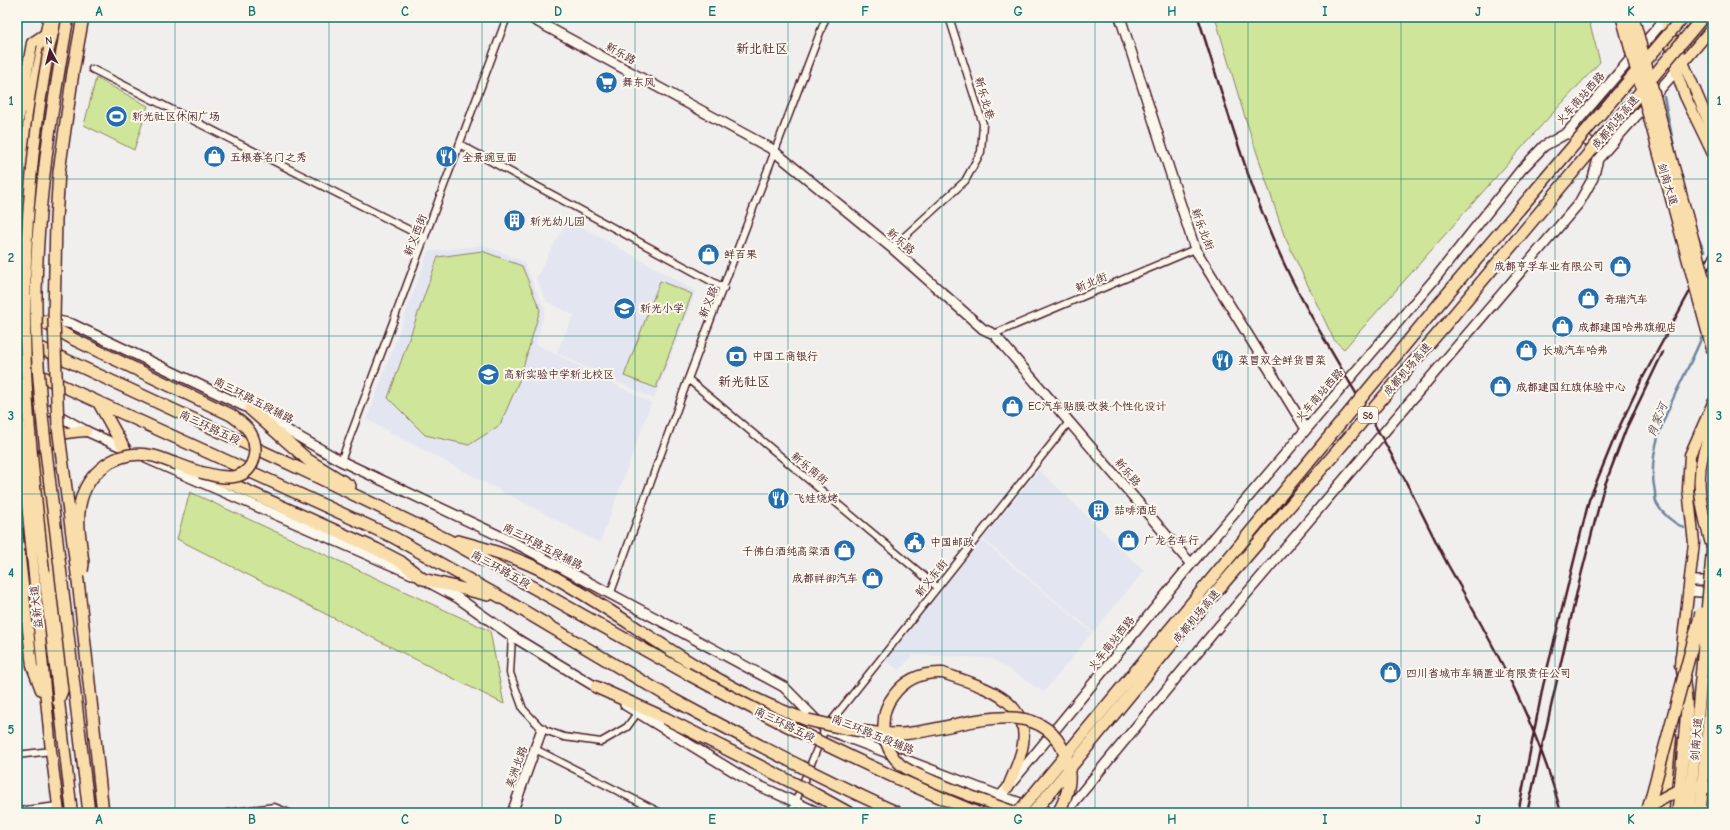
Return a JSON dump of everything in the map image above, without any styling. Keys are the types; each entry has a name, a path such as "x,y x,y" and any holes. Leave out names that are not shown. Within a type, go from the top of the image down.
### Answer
{"highway":[{"path":"68,17 50,121 42,186 36,292 37,352 48,464 88,813"},
{"path":"83,17 73,72 59,172 56,219 54,320 58,428 79,589 103,813"},
{"name":"剑南大道","path":"1622,17 1713,351"},
{"name":"剑南大道","path":"1634,17 1713,314"},
{"name":"成都机场高速","path":"1018,813 1448,293 1683,17"},
{"name":"成都机场高速","path":"1032,813 1185,628 1447,323 1703,17"},
{"path":"31,315 75,340 231,415 241,422 251,433 254,441 255,455 250,468 244,473 236,476 221,476 200,472"},
{"name":"南三环路五段","path":"17,337 440,536 766,716 944,799 978,813"},
{"path":"17,365 393,537 502,598 674,700 761,747 846,790 898,813"},
{"path":"99,403 124,448"},
{"path":"250,409 308,460 396,515"},
{"path":"79,589 83,564 79,513 83,493 89,480 115,459 123,456 140,454 158,457 200,472 376,549 401,562 423,579 502,598"},
{"path":"440,536 511,557 546,572 714,677 766,704 808,720 841,728 899,734 918,732 987,718 1005,717 1022,719 1037,724 1058,740 1068,763 1070,775 1069,782 1064,803 1058,813"},
{"name":"剑南大道","path":"1689,813 1712,586 1713,545"},
{"path":"1646,813 1712,586"},
{"path":"1678,813 1687,709 1681,657"},
{"name":"剑南大道","path":"1700,813 1713,678"},
{"path":"596,687 665,718 748,762 824,798 849,813"},
{"path":"1641,813 1666,795 1683,788 1698,786 1713,788"}],"main road":[{"name":"益新大道","path":"49,17 44,35 45,48 32,164 25,288 26,373 44,572 72,813"},
{"name":"益新大道","path":"17,224 31,101 45,48 57,17"},
{"name":"新乐路","path":"529,17 770,148 892,248 983,329 994,334 1191,564"},
{"name":"新乐北街","path":"1120,17 1195,249 1306,429"},
{"path":"1666,18 1713,132"},
{"path":"1666,18 1676,71 1685,96 1713,154"},
{"name":"火车南站西路","path":"985,813 1191,564 1433,281 1521,170 1544,146 1567,133 1666,18"},
{"path":"1065,813 1214,632 1579,203 1593,178 1598,159 1713,27"},
{"path":"17,126 32,43 44,35"},
{"path":"1567,133 1590,142 1598,159"},
{"name":"南三环路五段辅路","path":"17,309 31,315 72,324 250,409 341,461 523,547 784,687 825,728 1000,796 1050,813"},
{"path":"17,392 86,431 423,579 458,598 512,636 751,782 819,813"},
{"name":"益新大道","path":"17,401 58,810"},
{"path":"1663,813 1694,543 1688,489 1690,455 1713,403"},
{"path":"1713,427 1705,444 1699,476 1701,512 1713,551"},
{"path":"58,702 64,687 41,466 43,451 51,442 64,432 86,431"},
{"path":"17,531 32,666 46,701"},
{"path":"1689,580 1712,586"},
{"path":"1688,592 1712,586"},
{"path":"1008,786 1022,749 1023,733 1021,719 1008,702 1002,697 944,673 932,673 913,678 901,687 885,710 883,724 890,751 900,764 910,771 964,795 1018,813"},
{"name":"美洲北路","path":"512,813 542,729"}],"street":[{"name":"新义西街","path":"341,461 507,17"},
{"name":"新义路","path":"610,595 688,379 776,153 826,17"},
{"name":"新乐北巷","path":"892,248 965,181 981,152 983,124 949,17"},
{"path":"92,69 425,238"},
{"path":"460,145 724,288"},
{"name":"新北街","path":"994,334 1195,249"},
{"name":"新乐南街","path":"688,379 937,587"},
{"name":"新义东街","path":"791,813 825,728 1069,422"},
{"path":"512,636 510,673 523,709 542,729 564,737 601,742 627,727 638,712"},
{"path":"535,749 661,813"},
{"path":"17,755 51,751"},
{"path":"227,813 274,807 289,813"},
{"path":"17,811 58,810"}],"shaded area":[{"name":"新光小学","path":"568,219 696,291 654,399 556,353 574,315 546,301 536,278"},
{"name":"高新实验中学新北校区","path":"483,245 523,261 545,310 536,344 651,403 600,543 367,420 428,252"},
{"path":"1039,470 1144,571 1093,632 983,539"},
{"path":"982,540 1092,633 1044,692 991,658 913,655 899,670 885,661"}],"green space":[{"path":"1215,17 1588,17 1600,62 1541,126 1344,349 1334,340 1284,235 1243,111"},
{"name":"新光社区休闲广场","path":"96,78 148,106 134,150 84,125"},
{"path":"482,251 522,266 540,310 519,381 500,425 469,445 425,435 388,398 438,257"},
{"path":"660,281 692,294 656,388 624,376"},
{"path":"190,492 490,631 504,704 177,539"}],"waterway":[{"name":"肖家河","path":"1664,97 1677,161"},
{"name":"肖家河","path":"1698,237 1704,251"},
{"name":"肖家河","path":"1684,528 1666,515 1656,503 1653,471 1655,451 1667,411 1703,334"}],"railway":[{"path":"1198,17 1251,182 1276,247 1303,302 1396,463 1448,565 1513,685 1540,748 1561,813"},
{"path":"1518,813 1543,686 1589,500 1616,434 1641,381 1713,249"},
{"path":"1695,293 1713,261"},
{"path":"1527,813 1578,587 1603,490 1626,429 1663,352"}],"place":[{"name":"舞东风","path":"607,82"},
{"name":"新光社区休闲广场","path":"116,116"},
{"name":"五粮春名门之秀","path":"215,157"},
{"name":"全景豌豆面","path":"446,157"},
{"name":"新光幼儿园","path":"515,221"},
{"name":"鲜百果","path":"709,254"},
{"name":"成都亨孚车业有限公司","path":"1620,266"},
{"name":"奇瑞汽车","path":"1588,299"},
{"name":"新光小学","path":"625,308"},
{"name":"成都建国哈弗旗舰店","path":"1563,327"},
{"name":"长城汽车哈弗","path":"1526,350"},
{"name":"中国工商银行","path":"736,356"},
{"name":"菜冒双全鲜货冒菜","path":"1223,360"},
{"name":"高新实验中学新北校区","path":"489,374"},
{"name":"成都建国红旗体验中心","path":"1501,387"},
{"name":"EC汽车贴膜·改装·个性化设计","path":"1013,406"},
{"name":"飞娃烧烤","path":"779,498"},
{"name":"喆啡酒店","path":"1099,510"},
{"name":"广龙名车行","path":"1128,540"},
{"name":"中国邮政","path":"914,542"},
{"name":"千佛白酒纯高粱酒","path":"845,551"},
{"name":"成都祥御汽车","path":"873,578"},
{"name":"四川省城市车辆置业有限责任公司","path":"1391,673"}],"district":[{"name":"新北社区","path":"762,48"},
{"name":"新光社区","path":"744,381"}]}
